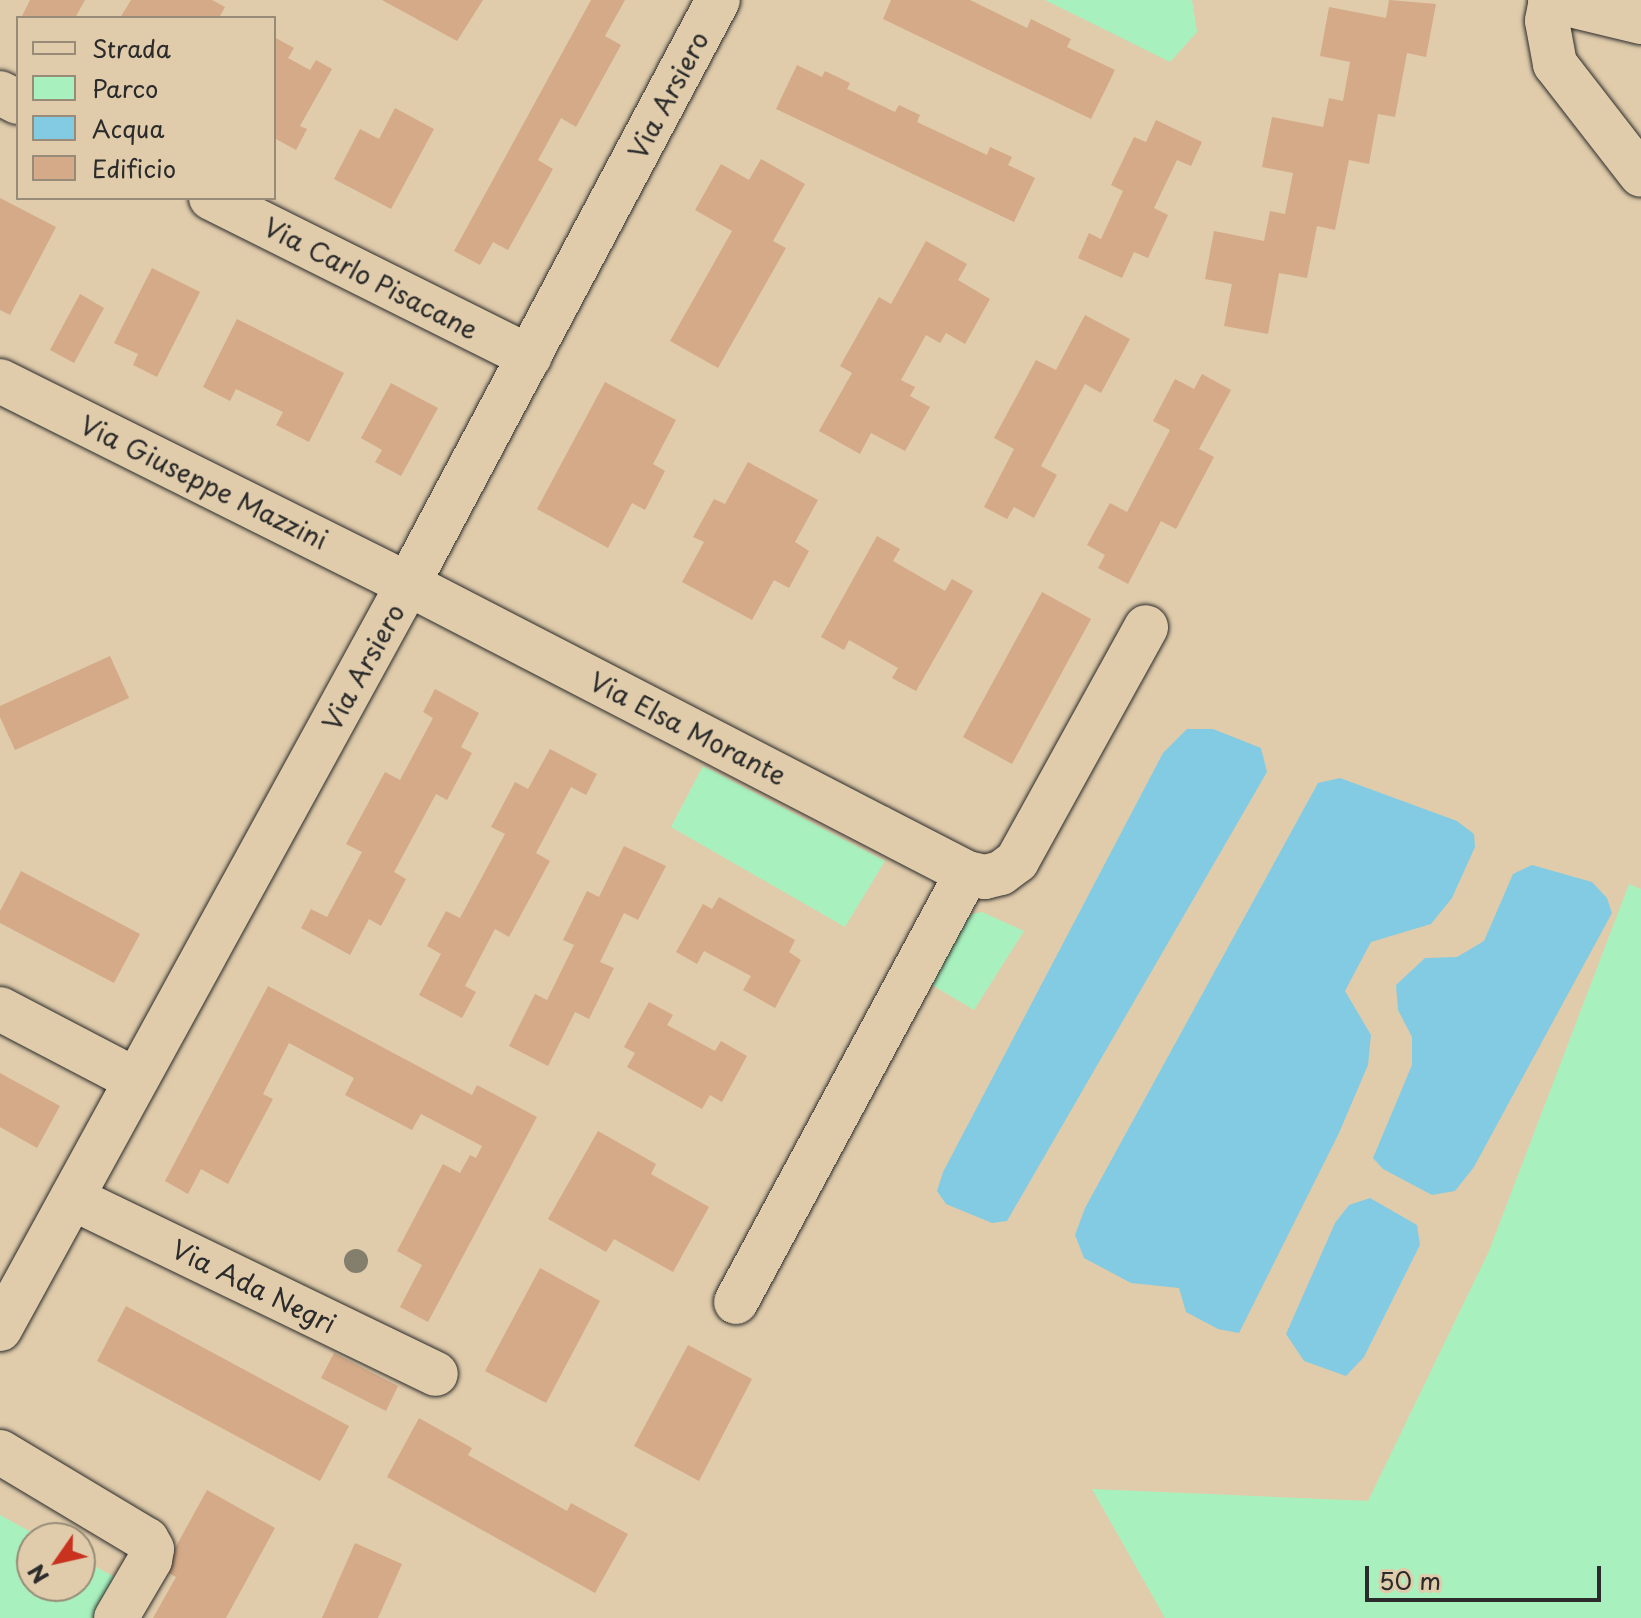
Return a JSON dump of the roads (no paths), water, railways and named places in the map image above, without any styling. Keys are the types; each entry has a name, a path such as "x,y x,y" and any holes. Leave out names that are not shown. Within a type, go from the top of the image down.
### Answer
{"street":[{"name":"Via Arsiero","path":"0,1329 408,584 718,0"},
{"path":"1641,22 1550,0 1547,21 1555,64 1641,175"},
{"name":"Via Carlo Pisacane","path":"215,200 530,357"},
{"name":"Via Giuseppe Mazzini","path":"0,381 408,584"},
{"name":"Via Elsa Morante","path":"408,584 967,873"},
{"path":"736,1302 967,873 985,877 1001,873 1017,861 1146,627"},
{"path":"0,1009 136,1080"},
{"name":"Via Ada Negri","path":"72,1198 436,1374"},
{"path":"0,1452 147,1540 152,1549 150,1560 116,1618"}],"water":[{"path":"1187,729 1213,729 1261,748 1267,772 1007,1221 992,1223 946,1204 937,1191 943,1172 1163,753"},
{"path":"1340,778 1457,821 1474,834 1475,847 1452,898 1431,924 1371,942 1355,972 1345,991 1371,1035 1368,1065 1339,1133 1239,1333 1218,1329 1186,1312 1179,1288 1131,1283 1084,1258 1075,1235 1085,1208 1318,783"},
{"path":"1532,865 1592,882 1607,898 1612,913 1474,1167 1455,1191 1432,1195 1383,1169 1373,1158 1412,1065 1412,1037 1398,1010 1396,985 1425,958 1457,957 1484,941 1513,874"},
{"path":"1370,1198 1417,1225 1420,1245 1364,1357 1346,1376 1304,1361 1286,1334 1335,1223 1349,1205"}]}
